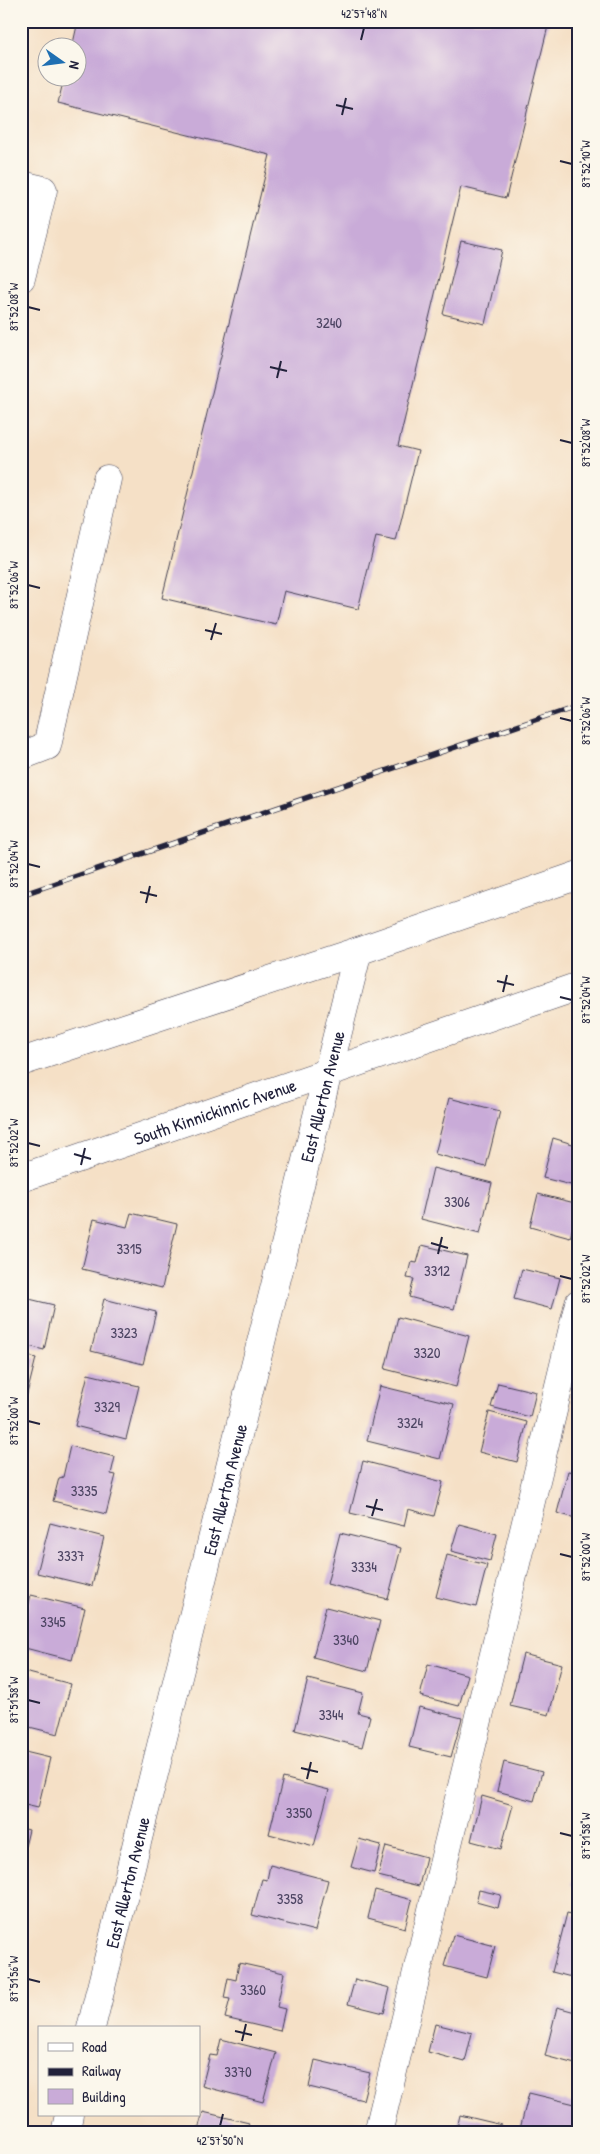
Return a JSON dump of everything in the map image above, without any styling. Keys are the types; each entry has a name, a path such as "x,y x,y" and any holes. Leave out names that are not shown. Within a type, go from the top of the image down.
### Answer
{"street":[{"path":"21,185 43,190 21,278"},
{"path":"21,756 47,746 107,478"},
{"path":"21,1062 358,951 579,875"},
{"name":"East Allerton Avenue","path":"91,2026 358,951"},
{"name":"South Kinnickinnic Avenue","path":"21,1178 579,986"},
{"path":"378,2133 579,1303"},
{"path":"65,2133 70,2116"}],"building":[{"path":"78,21 549,22 506,198 461,187 398,446 418,451 396,541 376,537 358,609 284,591 276,625 162,598 270,155 58,103 62,88 88,88 88,38 74,38"},
{"path":"461,241 502,250 485,324 443,314"},
{"path":"449,1098 500,1111 486,1167 435,1154"},
{"path":"553,1138 579,1146 579,1187 543,1178"},
{"path":"433,1168 492,1183 480,1234 421,1219"},
{"path":"538,1194 579,1204 570,1238 530,1227"},
{"path":"131,1213 177,1224 162,1288 82,1269 94,1219 127,1227"},
{"path":"422,1245 467,1256 454,1309 409,1297 414,1279 407,1278 411,1262 417,1263"},
{"path":"522,1269 560,1278 552,1309 514,1299"},
{"path":"21,1297 54,1305 44,1350 21,1344"},
{"path":"104,1299 156,1312 143,1364 91,1351"},
{"path":"398,1317 469,1336 456,1387 385,1369"},
{"path":"21,1354 36,1358 26,1398 21,1397"},
{"path":"88,1374 139,1386 126,1439 75,1426"},
{"path":"498,1383 536,1392 530,1417 491,1407"},
{"path":"380,1386 454,1404 440,1459 367,1441"},
{"path":"489,1412 527,1422 517,1462 479,1452"},
{"path":"70,1446 115,1457 111,1474 116,1475 106,1514 53,1501 59,1478 63,1477"},
{"path":"363,1461 443,1482 434,1516 408,1509 404,1526 350,1513"},
{"path":"568,1471 579,1473 579,1519 557,1513"},
{"path":"50,1523 104,1537 92,1586 37,1573"},
{"path":"459,1524 497,1534 490,1561 451,1551"},
{"path":"340,1533 401,1548 388,1599 327,1584"},
{"path":"447,1555 487,1565 476,1607 436,1597"},
{"path":"31,1595 85,1608 72,1660 21,1647 21,1635"},
{"path":"326,1607 380,1621 367,1671 313,1657"},
{"path":"523,1654 562,1664 549,1715 510,1706"},
{"path":"428,1664 468,1675 459,1706 420,1696"},
{"path":"21,1671 71,1684 58,1734 21,1725"},
{"path":"308,1679 363,1693 358,1713 370,1716 362,1747 295,1730"},
{"path":"419,1707 462,1718 451,1757 409,1747"},
{"path":"21,1751 50,1758 38,1808 21,1804"},
{"path":"504,1762 542,1772 534,1801 497,1791"},
{"path":"283,1778 329,1790 314,1846 269,1834"},
{"path":"482,1796 513,1805 501,1849 471,1841"},
{"path":"21,1828 29,1830 22,1859 21,1859"},
{"path":"359,1839 381,1845 374,1873 351,1867"},
{"path":"386,1846 426,1857 419,1886 378,1876"},
{"path":"579,1857 579,1887 571,1885"},
{"path":"270,1865 328,1880 315,1931 252,1915 262,1879 267,1880"},
{"path":"375,1890 412,1900 405,1928 368,1918"},
{"path":"479,1890 501,1895 498,1908 476,1902"},
{"path":"567,1913 579,1916 579,1979 552,1972"},
{"path":"453,1935 495,1946 487,1977 444,1966"},
{"path":"239,1963 284,1973 277,2007 285,2009 280,2031 225,2018 230,1999 224,1998 228,1978 236,1980"},
{"path":"355,1979 390,1988 384,2013 348,2004"},
{"path":"557,2007 579,2013 579,2065 545,2056"},
{"path":"435,2024 472,2033 465,2062 428,2052"},
{"path":"221,2039 276,2053 263,2102 202,2086 210,2055 217,2056"},
{"path":"315,2060 370,2073 363,2100 309,2087"},
{"path":"529,2093 579,2105 574,2133 519,2133"},
{"path":"203,2112 249,2123 247,2133 197,2133"},
{"path":"460,2115 502,2125 500,2133 456,2133"}],"railway":[{"path":"21,895 579,705"}]}
